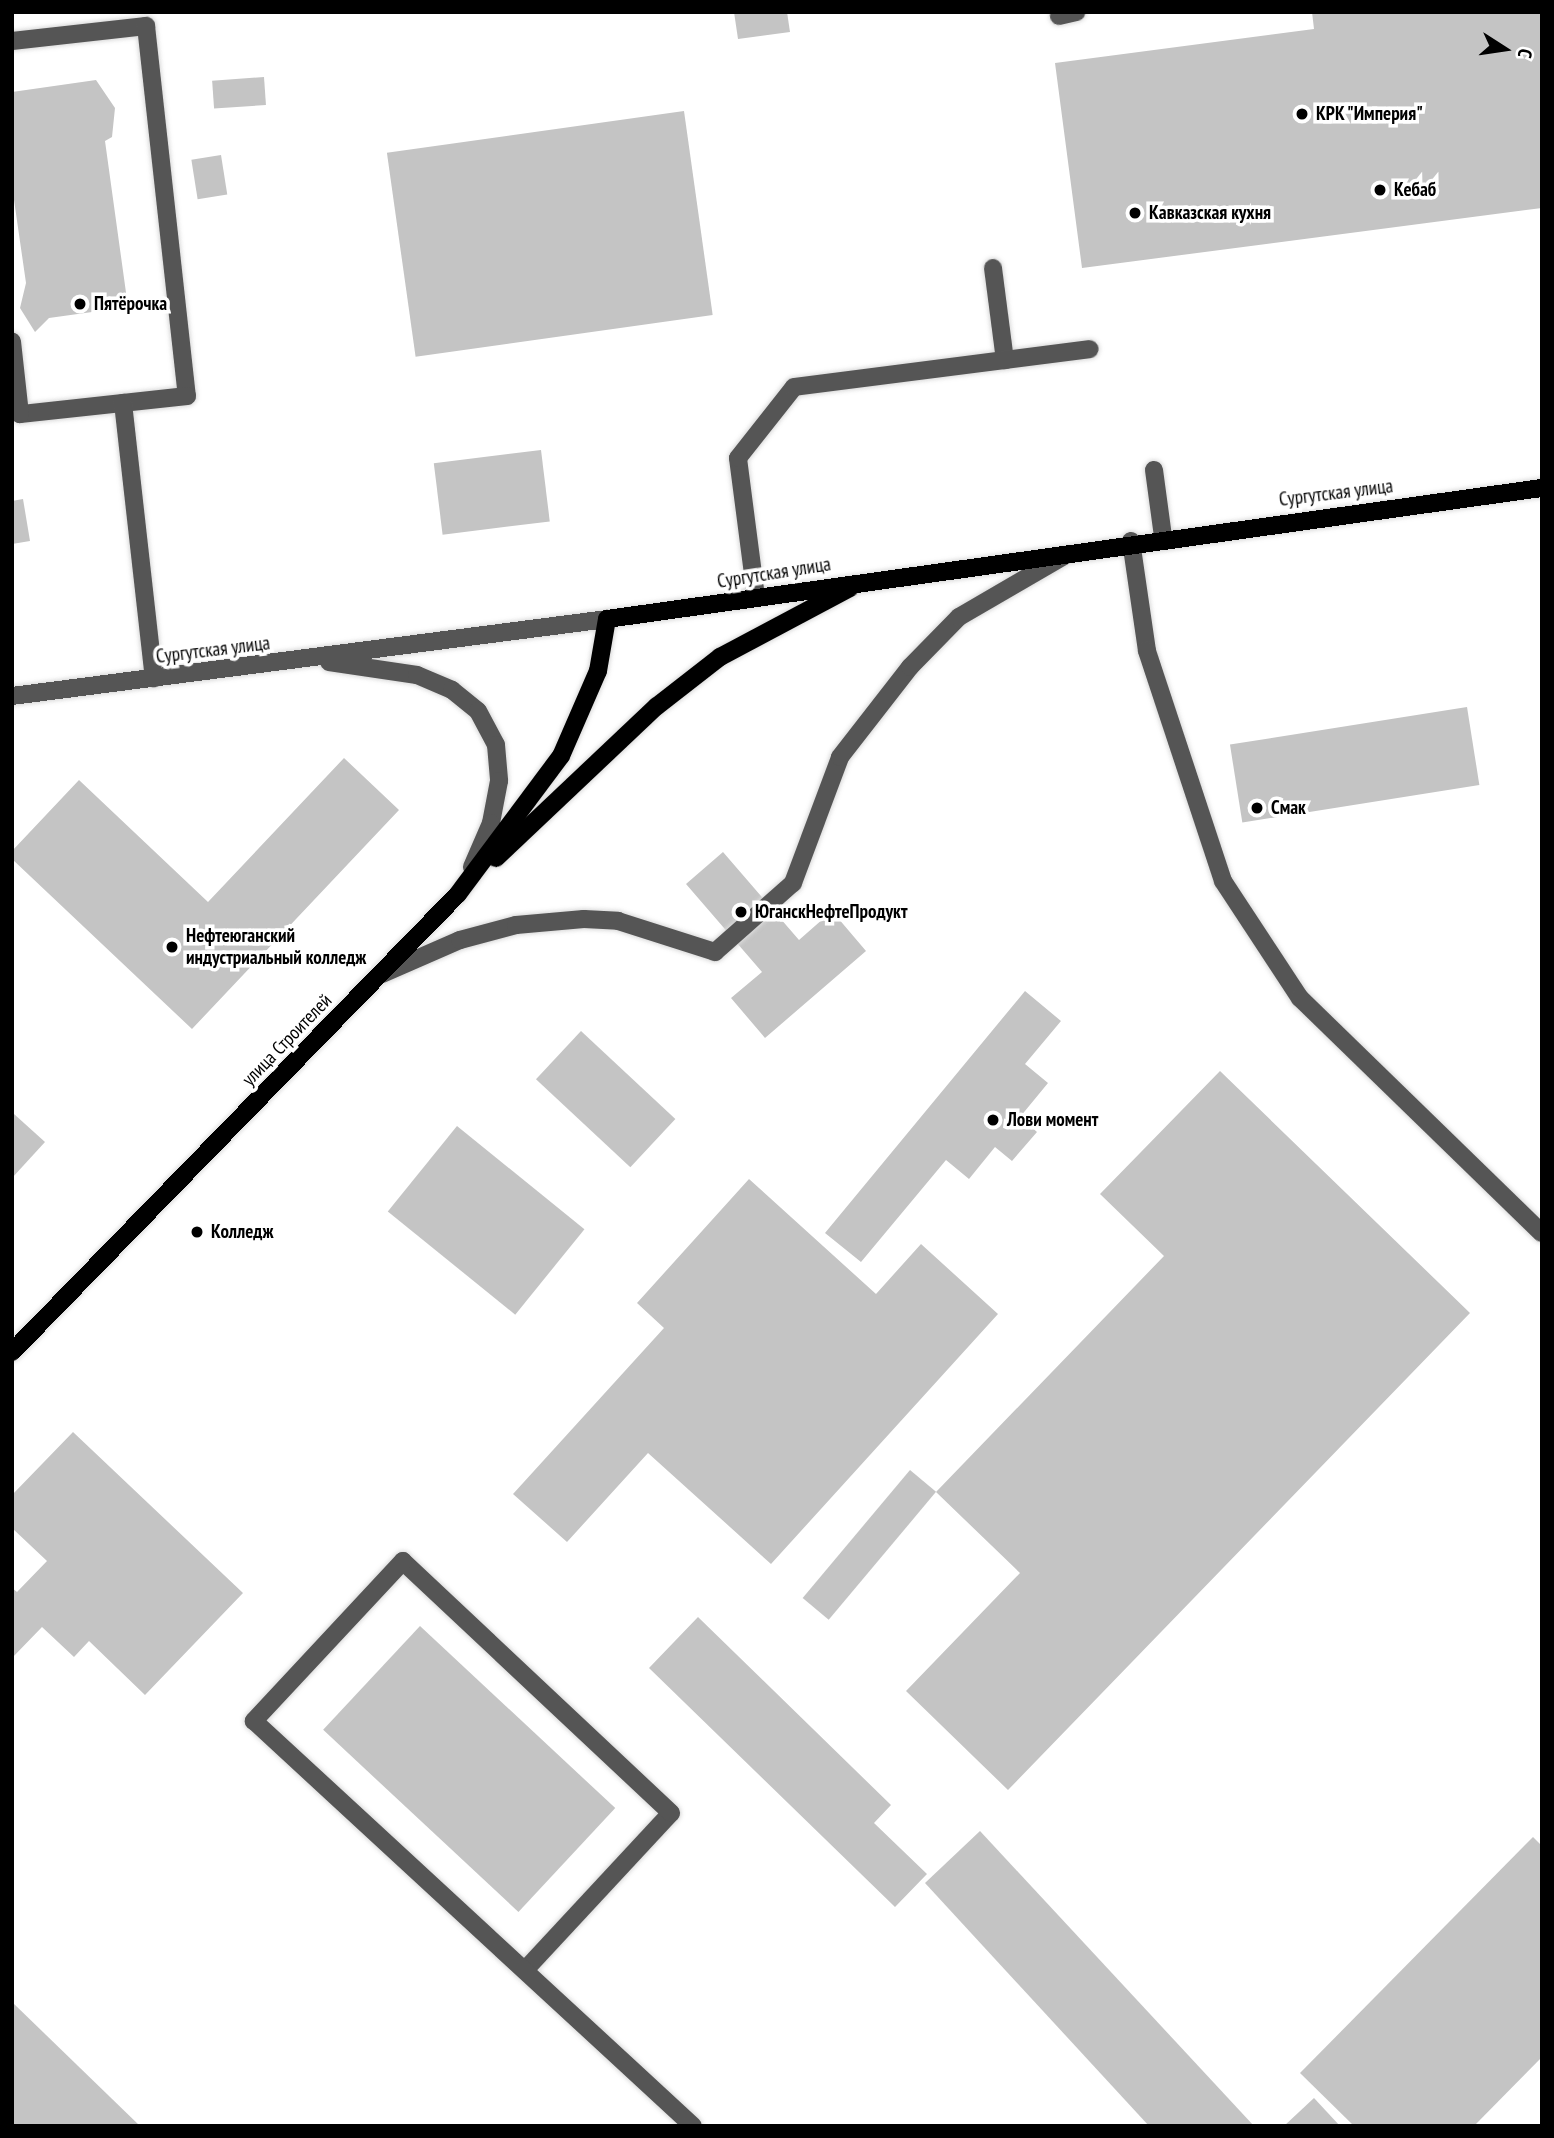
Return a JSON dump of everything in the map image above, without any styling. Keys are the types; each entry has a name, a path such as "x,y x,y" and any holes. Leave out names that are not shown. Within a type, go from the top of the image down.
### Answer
{"main road":[{"name":"Сургутская улица","path":"607,619 1080,548 1542,488"},
{"path":"458,894 657,706 720,657 868,580"},
{"name":"улица Строителей","path":"12,1352 458,894 561,756 598,671 607,619"}],"street":[{"path":"1059,16 1077,12"},
{"path":"12,41 146,26 187,396 20,414 12,341"},
{"path":"993,268 1005,360"},
{"path":"756,597 738,458 794,387 1090,349"},
{"path":"124,403 155,678"},
{"path":"1154,470 1163,537"},
{"path":"1131,541 1147,651 1223,881 1300,998 1542,1233"},
{"path":"379,976 460,940 516,925 584,919 618,921 715,952 793,883 840,757 910,667 959,617 1080,548"},
{"name":"Сургутская улица","path":"12,696 607,619"},
{"path":"308,659 417,676 452,690 478,711 496,745 499,781 491,823 458,894"},
{"path":"525,1970 671,1813 403,1561 254,1721 693,2126"}],"building":[{"path":"734,12 787,12 790,32 738,39"},
{"name":"КРК \"Империя\"","path":"1312,12 1542,12 1542,208 1082,268 1055,63 1314,29"},
{"path":"264,77 266,105 214,109 212,81"},
{"path":"96,80 115,108 112,137 105,141 128,307 49,318 35,332 20,308 26,283 12,186 12,92"},
{"path":"684,111 713,315 416,357 387,153"},
{"path":"221,155 227,195 198,199 191,160"},
{"path":"541,450 550,521 443,535 434,463"},
{"path":"23,499 30,541 12,544 12,501"},
{"path":"1467,707 1479,785 1242,823 1230,745"},
{"path":"344,758 399,810 192,1029 12,859 12,851 79,780 208,902"},
{"path":"723,852 799,940 832,911 866,951 765,1038 731,998 762,972 686,884"},
{"path":"1025,991 1061,1021 1025,1064 1048,1083 1020,1117 1037,1132 1012,1161 995,1147 969,1179 946,1160 861,1262 825,1233"},
{"path":"581,1031 675,1119 630,1167 536,1079"},
{"path":"1220,1071 1470,1313 1008,1790 906,1691 1020,1573 936,1492 1164,1256 1100,1194"},
{"path":"14,1114 45,1142 12,1178 12,1116"},
{"path":"457,1126 584,1229 515,1315 388,1211"},
{"path":"749,1179 876,1294 921,1244 998,1314 771,1564 648,1453 567,1542 513,1494 664,1328 637,1303"},
{"path":"73,1432 243,1593 145,1695 89,1641 74,1657 42,1627 12,1658 12,1588 17,1592 47,1561 12,1528 12,1495"},
{"path":"910,1470 936,1492 829,1620 803,1598"},
{"path":"698,1617 891,1805 874,1823 927,1874 895,1907 649,1668"},
{"path":"420,1626 615,1808 518,1912 323,1730"},
{"path":"980,1831 1254,2126 1149,2126 925,1883"},
{"path":"1533,1837 1542,1846 1542,2057 1474,2126 1354,2126 1300,2073"},
{"path":"12,2002 140,2126 12,2126"},
{"path":"1314,2098 1340,2126 1284,2126"}],"place":[{"name":"КРК \"Империя\"","path":"1302,114"},
{"name":"Кебаб","path":"1380,190"},
{"name":"Кавказская кухня","path":"1135,213"},
{"name":"Пятёрочка","path":"80,304"},
{"name":"Смак","path":"1257,808"},
{"name":"ЮганскНефтеПродукт","path":"741,912"},
{"name":"Нефтеюганский индустриальный колледж","path":"172,947"},
{"name":"Лови момент","path":"993,1120"},
{"name":"Колледж","path":"197,1232"}]}
